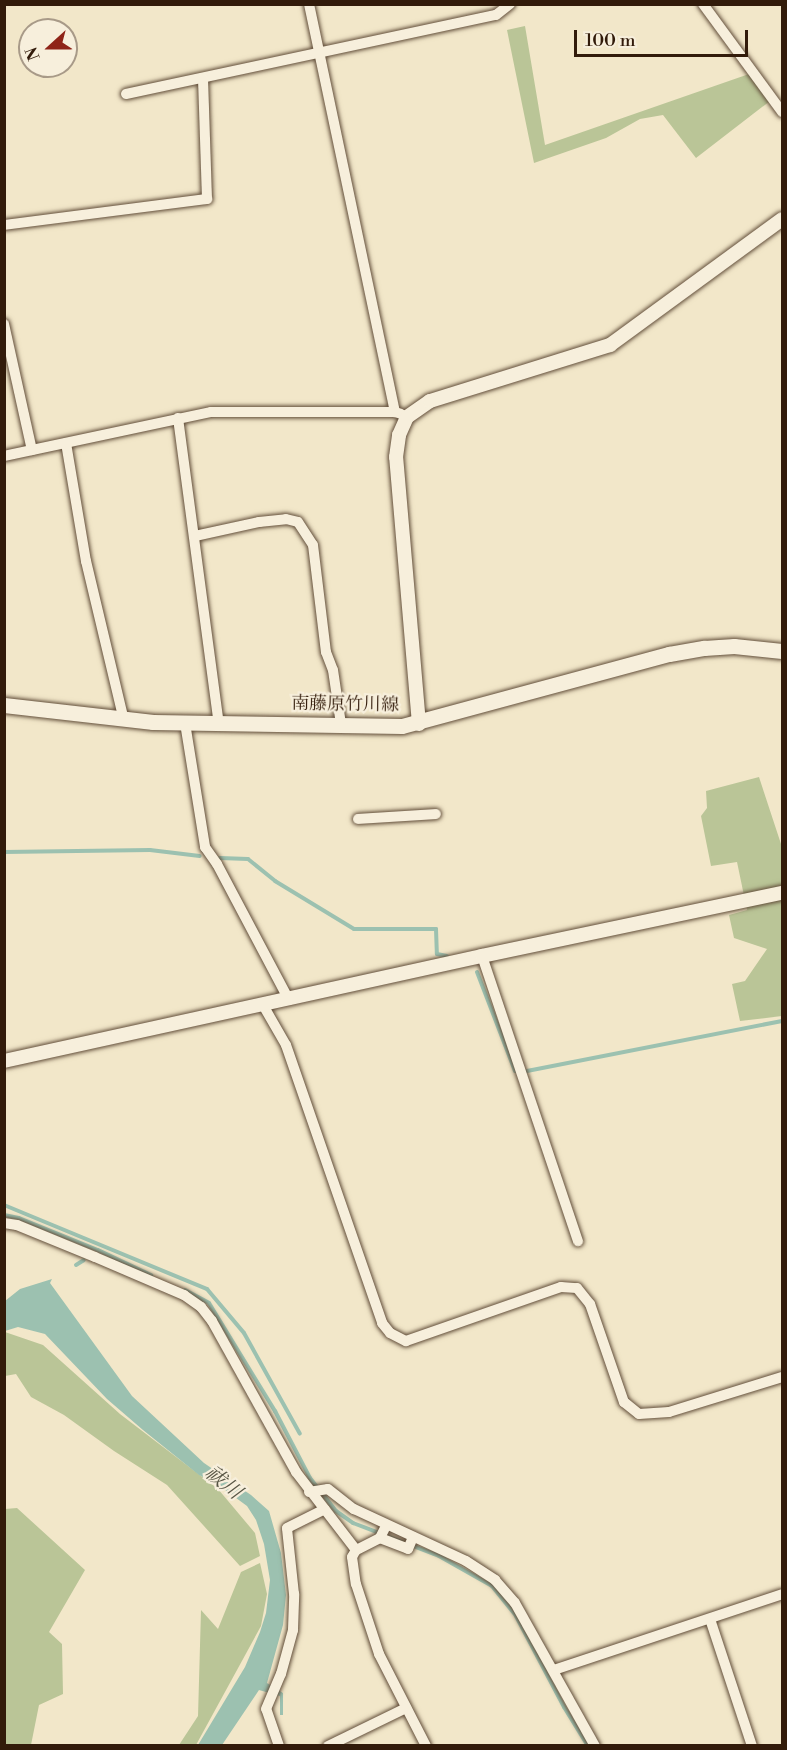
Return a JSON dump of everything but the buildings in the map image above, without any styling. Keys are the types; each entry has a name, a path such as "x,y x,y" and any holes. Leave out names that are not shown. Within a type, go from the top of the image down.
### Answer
{"main road":[{"name":"南藤原竹川線","path":"4,705 124,720 219,724 402,726 419,724 669,654 734,646 783,651"}],"street":[{"path":"309,4 401,414 396,457 419,724"},
{"path":"126,94 496,15 510,4"},
{"path":"703,4 783,112"},
{"path":"4,225 207,199 203,79"},
{"path":"4,456 219,411 401,414 430,401 610,345 783,219"},
{"path":"4,324 32,450"},
{"path":"178,418 219,724"},
{"path":"66,443 86,561 124,720"},
{"path":"195,536 259,522 286,519 298,522 313,545 326,652 333,670 341,724"},
{"path":"185,723 205,847 217,864 289,999"},
{"path":"358,819 436,814"},
{"path":"4,1061 482,956 783,893"},
{"path":"482,956 578,1241"},
{"path":"263,1005 286,1045 382,1323 390,1333 406,1341 561,1287 577,1288 590,1304 624,1402 639,1414 669,1412 783,1377"},
{"path":"4,1223 17,1226 114,1265 184,1295 201,1307 212,1321 309,1492 356,1550"},
{"path":"309,1492 328,1489 354,1509 466,1562 495,1580 515,1603 595,1746"},
{"path":"279,1746 266,1709 281,1674 292,1630 294,1594 287,1528 325,1509"},
{"path":"386,1526 380,1538 356,1550 352,1557 353,1566 364,1614 380,1654 426,1746"},
{"path":"380,1538 408,1549 413,1538"},
{"path":"554,1671 783,1594"},
{"path":"710,1619 752,1746"},
{"path":"328,1746 406,1708"}],"shaded area":[{"path":"525,26 545,145 749,74 770,101 696,158 663,115 640,119 606,138 534,163 507,30"},
{"path":"759,777 782,847 782,1016 740,1021 732,984 745,981 767,949 734,938 729,915 747,910 737,862 711,866 701,816 707,808 706,791"},
{"path":"5,1332 43,1345 120,1414 218,1489 255,1533 260,1556 240,1566 167,1485 64,1415 31,1397 16,1374 5,1376"},
{"path":"17,1508 85,1570 49,1632 62,1644 63,1694 39,1705 31,1745 5,1745 5,1509"},
{"path":"260,1563 267,1594 261,1626 196,1745 179,1745 198,1716 201,1610 218,1629 241,1572"}],"water":[{"name":"祓川","path":"52,1279 50,1283 132,1396 204,1463 251,1495 269,1511 281,1553 286,1595 283,1625 267,1683 283,1693 283,1715 280,1715 280,1696 259,1690 222,1745 198,1745 245,1667 266,1613 270,1580 264,1544 256,1520 247,1506 217,1484 199,1475 107,1399 45,1334 18,1327 5,1331 5,1301 20,1289"}],"waterway":[{"path":"4,852 150,850 200,856"},
{"path":"220,858 248,859 275,881 354,929 436,929 437,954 447,956"},
{"path":"477,972 515,1071"},
{"path":"527,1071 782,1021"},
{"path":"4,1205 207,1289 244,1333 300,1434"},
{"path":"4,1215 19,1218 98,1250 151,1275"},
{"path":"76,1265 84,1260"},
{"path":"185,1290 209,1303 275,1411 310,1478 336,1511 353,1523 439,1556 492,1586 516,1616 564,1707 588,1746"}]}
